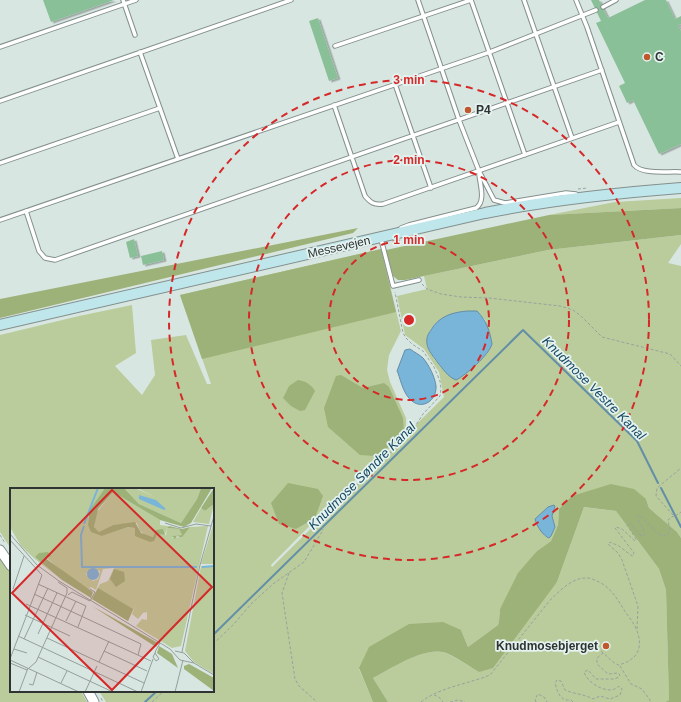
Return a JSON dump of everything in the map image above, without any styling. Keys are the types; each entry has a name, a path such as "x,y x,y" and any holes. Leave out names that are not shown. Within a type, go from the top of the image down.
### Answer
{"main road":[{"name":"Messevejen","path":"0,325 522,206 592,196 681,188"}],"street":[{"path":"0,550 10,565"},
{"path":"89,692 94,702"}],"lane":[{"path":"0,47 124,2 136,0"},
{"path":"0,101 291,0"},
{"path":"418,0 459,120 479,171 494,200 505,203 566,193 592,196"},
{"path":"335,46 471,0 525,155"},
{"path":"524,0 572,138"},
{"path":"576,0 602,70 632,161 637,168 644,171 681,172"},
{"path":"603,7 616,0"},
{"path":"124,2 135,35"},
{"path":"0,220 490,52 596,10"},
{"path":"140,52 178,159"},
{"path":"26,212 39,251 46,258 54,260 602,70"},
{"path":"395,84 431,188"},
{"path":"334,105 365,196 373,204 383,204 431,188 619,122"},
{"path":"0,163 160,108"},
{"path":"419,280 393,286 381,237 409,224 479,206 482,200 479,171"}],"path":[{"path":"419,280 427,289 441,294 560,306 573,310 602,337 670,354 681,366"},
{"path":"214,643 234,624 250,604 273,584 304,562 323,530 321,521 411,433 423,414 440,396 441,389 434,368 423,351 409,341 403,333 393,286"},
{"path":"673,516 656,496 657,488 681,468"},
{"path":"619,665 629,662 635,657 639,650 640,642 637,630 638,606 622,560 618,553 608,544 610,542 619,546 634,556 634,553 615,528 616,527 622,529 635,541 636,538 627,525 630,523 643,536 645,533 638,519 638,516 641,516 658,534 664,536 668,534 670,530 668,520 681,512"},
{"path":"289,572 282,593 295,679 299,686 317,702"},
{"path":"421,702 433,695 478,680 490,674 551,599 563,588 576,580 589,578 612,591 637,630"},
{"path":"600,650 613,662 619,665 631,684 642,689 650,702"},
{"path":"573,702 571,700 565,700 557,692 555,683 557,680 560,681 565,690 573,694 585,695 593,699 600,696 610,699 620,695 622,692 622,689 619,686 613,690 602,688 594,684 586,677 584,672 588,670 596,679 614,679 619,677 620,675 618,673 608,674 597,664 596,660 603,653"},
{"path":"152,702 163,692"},
{"path":"536,702 536,697 538,694 541,694 546,702"},
{"path":"433,695 439,697 443,702"},
{"path":"450,702 458,700 465,702"}],"green space":[{"path":"681,198 681,208 549,215 615,202"},
{"path":"681,208 681,235 548,250 405,280 398,280 393,276 386,250 549,215"},
{"path":"358,228 353,233 0,318 0,299"},
{"path":"681,235 681,244 668,263 681,266 681,538 677,532 649,508 646,499 559,509 558,525 551,541 537,551 500,609 498,625 468,647 461,630 359,669 373,702 106,702 100,692 214,692 214,488 10,488 10,547 0,532 0,335 132,305 136,353 115,366 142,395 155,375 151,340 186,335 207,384 211,384 180,295 381,249 401,331 389,355 387,370 390,382 406,418 406,433 369,466 271,565 272,567 444,397 439,372 424,349 405,335 397,296 427,289 424,276 548,250","holes":["477,311 486,321 486,354 459,378 452,378 441,367 430,352 427,343 430,331 434,325 444,317 456,313","550,506 555,506 552,516 555,527 549,538 540,530 535,519"]},
{"path":"381,249 396,312 202,359 180,295"},
{"path":"341,375 363,388 384,383 389,387 403,418 404,432 382,453 375,456 360,455 328,427 324,408 336,376"},
{"path":"298,380 308,383 315,391 305,410 300,411 291,406 283,398 289,386"},
{"path":"288,483 318,489 323,496 315,518 296,529 279,524 271,503"},
{"path":"611,484 634,489 646,499 649,508 677,532 681,538 681,702 665,702 669,700 666,590 659,569 616,511 584,507 557,582 493,668 479,672 447,653 426,653 398,664 373,678 388,702 373,702 359,668 369,647 409,624 443,622 461,630 468,647 498,625 500,609 518,573 537,551 551,541 558,525 559,509 572,496"},
{"path":"584,507 616,511 659,569 666,590 669,700 665,702 388,702 373,678 398,664 425,653 446,653 479,672 557,582"},
{"path":"0,556 10,572 10,692 82,692 87,702 0,702"}],"water":[{"path":"477,311 483,318 489,330 492,344 487,354 477,364 456,380 446,373 431,354 428,347 427,338 434,325 442,318 457,312"},
{"path":"410,349 422,357 431,371 435,382 436,391 434,396 425,404 416,404 409,398 403,388 397,371 405,350"},
{"path":"554,505 552,516 555,527 549,538 540,530 535,519 548,507"}],"building":[{"path":"43,0 114,0 51,22"},
{"name":"C","path":"591,0 599,0 608,18 645,0 666,0 675,19 681,16 681,24 678,25 681,31 681,144 659,154 633,100 627,103 619,86 625,83 596,23 601,21"},
{"path":"318,18 338,78 329,81 309,21"},
{"path":"134,239 138,256 130,258 126,242"},
{"path":"162,251 164,260 143,265 141,256"}],"waterway":[{"name":"Knudmose Søndre Kanal","path":"214,634 523,330 637,441 658,483"},
{"name":"Knudmose Vestre Kanal","path":"661,488 681,527"},
{"name":"Knudmose Søndre Kanal","path":"145,702 156,692"}],"place":[{"name":"C","path":"647,57"},
{"name":"P4","path":"468,110"},
{"name":"Knudmosebjerget","path":"606,646"}]}
